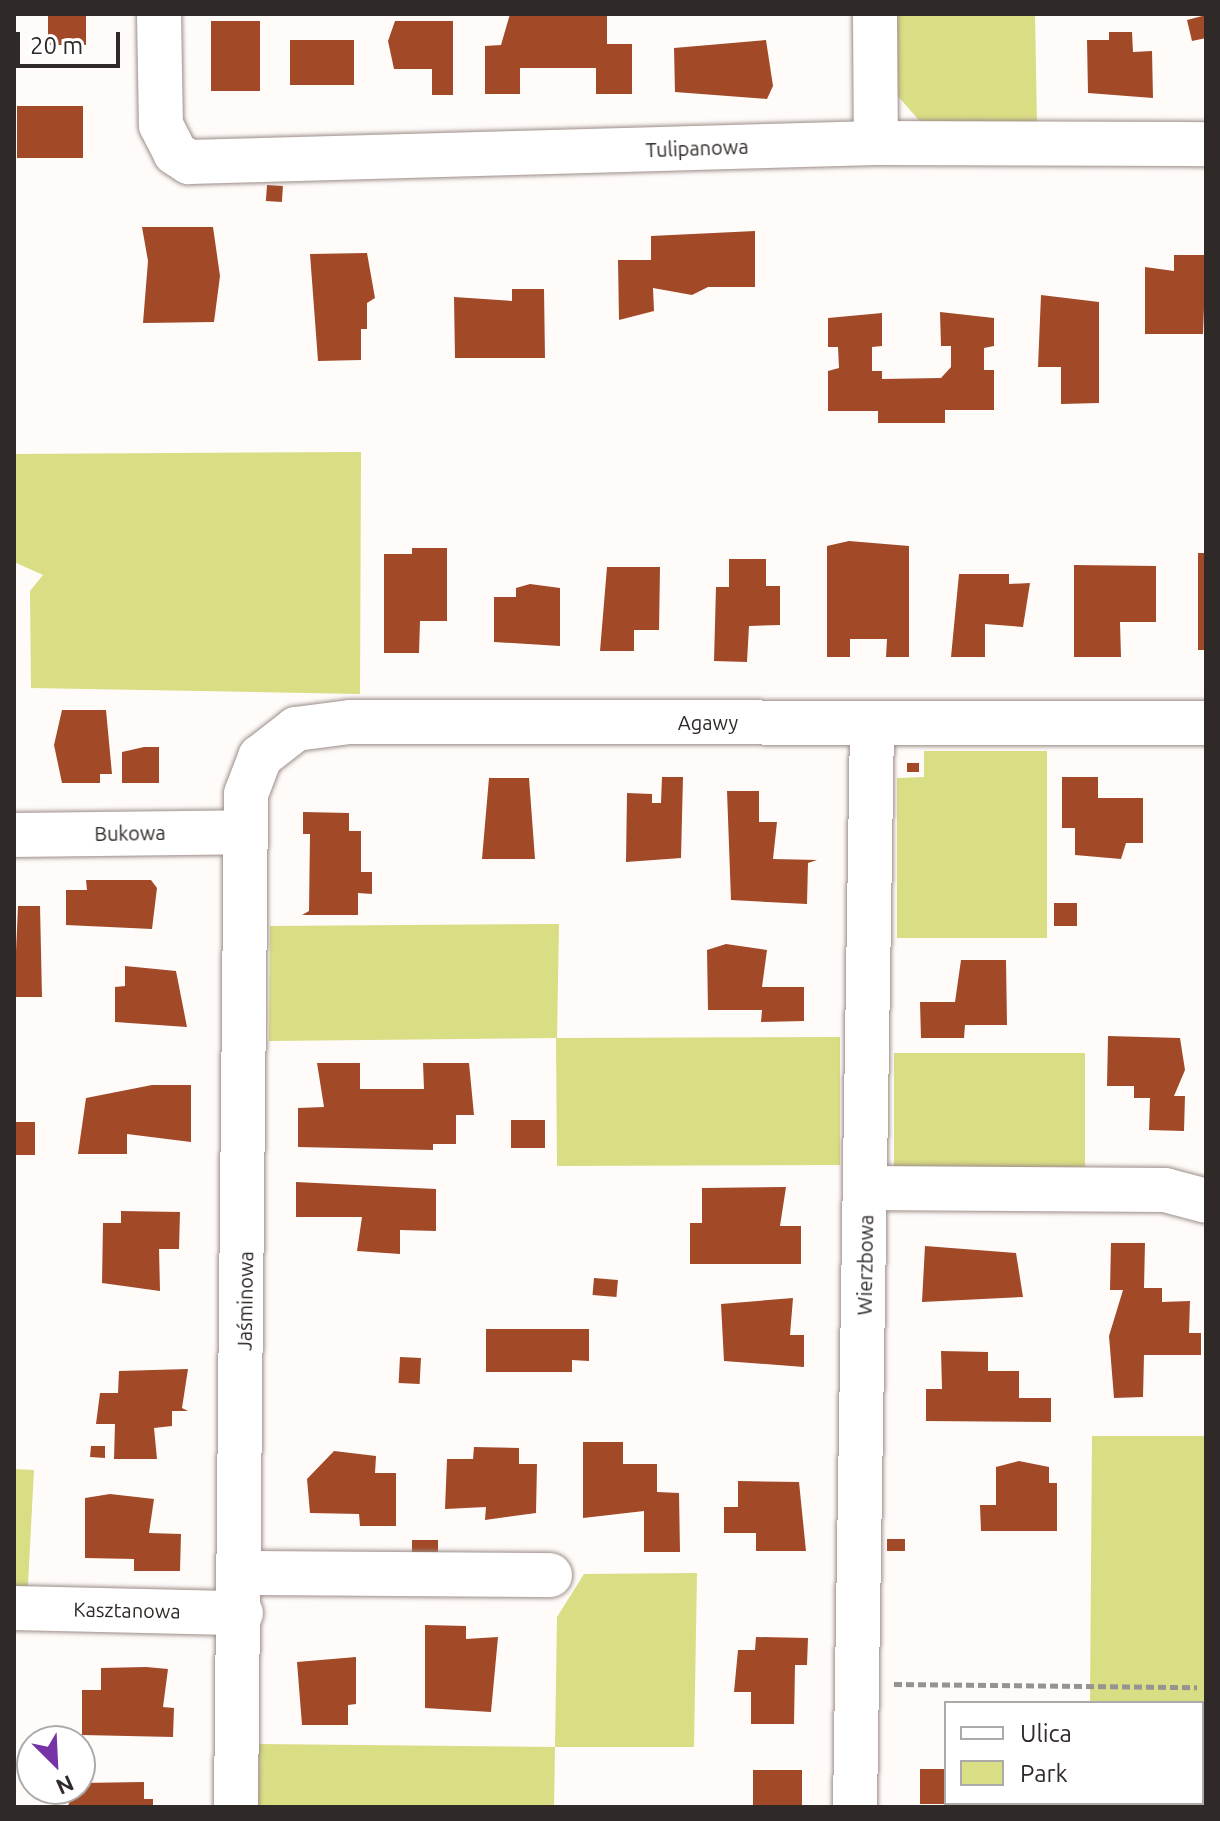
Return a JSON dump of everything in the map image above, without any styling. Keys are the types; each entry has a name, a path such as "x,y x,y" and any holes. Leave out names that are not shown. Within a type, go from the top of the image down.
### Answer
{"street":[{"name":"Tulipanowa","path":"159,14 161,125 175,153 189,162 876,143 1206,144"},
{"path":"875,14 876,143"},
{"name":"Agawy","path":"246,813 260,757 275,740 323,723 1206,723"},
{"name":"Wierzbowa","path":"855,1807 872,724"},
{"name":"Bukowa","path":"14,835 246,813"},
{"name":"Jaśminowa","path":"236,1807 241,1593 246,813"},
{"path":"867,1188 1165,1190 1206,1201"},
{"name":"Kasztanowa","path":"14,1608 550,1575"}],"path":[{"path":"857,1684 1197,1687"}],"green space":[{"path":"897,14 1035,14 1037,126 924,126 897,95"},
{"path":"361,452 360,694 31,688 30,591 43,575 14,562 14,454"},
{"path":"924,751 1047,751 1047,938 897,938 897,778 924,777"},
{"path":"559,924 557,1038 840,1037 840,1165 557,1166 556,1038 269,1041 270,926"},
{"path":"894,1053 1085,1053 1085,1167 894,1167"},
{"path":"1092,1436 1206,1436 1206,1807 1087,1807 1204,1805 1204,1701 1090,1701"},
{"path":"14,1469 34,1470 28,1593 14,1592"},
{"path":"697,1573 694,1747 555,1747 557,1617 584,1574"},
{"path":"259,1744 555,1747 554,1807 258,1807"}],"building":[{"path":"48,14 86,14 86,45 48,45"},
{"path":"510,14 607,14 607,44 632,44 632,94 596,94 596,68 520,68 520,94 485,94 485,46 501,45"},
{"path":"1206,15 1206,38 1192,41 1187,20"},
{"path":"211,21 260,21 260,91 211,91"},
{"path":"395,21 453,21 453,95 432,95 432,69 394,69 388,41"},
{"path":"1109,32 1132,32 1133,52 1152,51 1153,98 1088,93 1087,40 1109,40"},
{"path":"290,40 354,40 354,85 290,85"},
{"path":"766,40 773,86 767,99 675,92 674,48"},
{"path":"17,106 83,106 83,158 17,158"},
{"path":"267,185 283,186 282,202 266,201"},
{"path":"142,227 213,227 220,276 214,322 143,323 148,261"},
{"path":"755,231 755,287 708,287 692,295 653,288 654,311 619,320 618,260 651,260 651,236"},
{"path":"367,253 375,298 367,303 367,329 361,329 361,360 318,361 310,254"},
{"path":"1174,255 1206,255 1203,334 1145,334 1145,267 1174,271"},
{"path":"512,289 544,289 545,358 455,358 454,297 512,301"},
{"path":"1041,295 1099,302 1099,403 1061,404 1061,367 1038,367"},
{"path":"940,312 994,318 994,346 984,348 984,370 994,370 994,410 945,410 945,423 878,423 878,411 828,411 828,371 839,368 838,347 828,347 828,318 882,313 882,346 872,347 872,371 882,371 882,379 941,378 951,367 951,346 941,346"},
{"path":"849,541 909,546 909,657 886,657 887,639 850,639 850,657 827,657 827,546"},
{"path":"412,548 447,548 447,621 420,621 419,653 384,653 384,554 412,554"},
{"path":"1198,553 1206,553 1206,650 1198,650"},
{"path":"729,559 766,559 766,586 780,586 780,625 749,626 747,662 714,661 716,587 729,587"},
{"path":"1074,565 1156,566 1156,622 1120,622 1121,657 1074,657"},
{"path":"607,567 660,567 659,630 634,630 634,651 600,651"},
{"path":"959,574 1009,574 1009,584 1030,583 1023,627 985,624 985,657 951,657"},
{"path":"530,584 560,588 560,646 494,642 494,597 516,597 516,588"},
{"path":"62,710 106,710 112,774 100,774 100,783 62,783 54,745"},
{"path":"159,747 159,783 122,783 122,752"},
{"path":"907,763 919,763 919,772 907,772"},
{"path":"662,777 683,777 681,858 626,862 627,793 652,794 652,803 661,803"},
{"path":"1062,777 1098,777 1098,798 1143,798 1143,843 1126,843 1121,859 1075,855 1075,828 1062,828"},
{"path":"489,778 529,778 535,859 482,859"},
{"path":"727,791 759,791 759,822 777,822 773,859 817,860 808,863 807,904 731,900"},
{"path":"303,812 349,813 349,831 361,831 361,872 372,872 372,894 358,893 358,915 302,915 309,911 310,834 303,834"},
{"path":"86,880 151,880 157,888 152,929 66,925 66,890 87,890"},
{"path":"1054,903 1077,903 1077,926 1054,926"},
{"path":"18,906 40,906 42,997 14,997"},
{"path":"726,944 767,950 762,987 804,987 804,1021 761,1022 762,1010 708,1010 707,950"},
{"path":"961,960 1006,960 1007,1025 965,1025 964,1038 921,1038 920,1002 955,1002"},
{"path":"125,966 176,971 187,1027 115,1022 115,987 125,986"},
{"path":"1108,1036 1180,1038 1185,1070 1174,1096 1185,1096 1184,1131 1149,1130 1150,1098 1134,1098 1134,1086 1107,1086"},
{"path":"317,1063 360,1063 360,1089 424,1089 423,1063 469,1063 474,1115 456,1115 456,1144 433,1144 433,1150 298,1147 298,1108 324,1107"},
{"path":"152,1085 191,1085 191,1142 127,1134 127,1154 78,1154 86,1098"},
{"path":"511,1120 545,1120 545,1148 511,1148"},
{"path":"14,1122 35,1122 35,1155 14,1155"},
{"path":"296,1182 436,1189 436,1231 400,1230 400,1254 357,1251 362,1217 296,1217"},
{"path":"786,1187 780,1226 801,1226 801,1264 690,1264 690,1223 702,1223 702,1188"},
{"path":"121,1211 180,1212 179,1249 159,1249 160,1291 102,1283 103,1223 121,1223"},
{"path":"1111,1243 1145,1243 1144,1288 1162,1288 1162,1302 1190,1301 1189,1333 1201,1333 1201,1355 1144,1355 1143,1397 1114,1398 1109,1336 1123,1290 1110,1290"},
{"path":"925,1246 1016,1253 1023,1297 922,1302"},
{"path":"594,1278 618,1280 616,1297 593,1295"},
{"path":"793,1298 790,1335 804,1335 804,1367 724,1361 721,1304"},
{"path":"486,1329 589,1329 589,1361 572,1360 572,1372 486,1372"},
{"path":"941,1351 988,1352 988,1371 1019,1371 1019,1398 1051,1398 1051,1422 926,1421 926,1389 942,1389"},
{"path":"400,1357 421,1358 420,1384 399,1383"},
{"path":"188,1369 182,1408 188,1411 172,1411 172,1426 154,1428 157,1459 114,1459 115,1424 96,1424 100,1393 118,1393 119,1371"},
{"path":"583,1442 623,1442 623,1464 657,1464 657,1492 679,1493 680,1552 644,1552 644,1511 583,1518"},
{"path":"91,1446 105,1446 105,1458 90,1457"},
{"path":"474,1447 519,1448 519,1464 537,1464 536,1513 485,1520 486,1507 445,1509 447,1459 473,1459"},
{"path":"334,1451 376,1456 375,1473 396,1473 396,1526 360,1526 359,1514 310,1513 307,1479"},
{"path":"1019,1461 1049,1467 1049,1483 1057,1483 1057,1531 981,1531 980,1505 996,1505 996,1467"},
{"path":"738,1481 799,1482 806,1551 756,1551 756,1533 724,1533 724,1507 738,1507"},
{"path":"110,1494 154,1499 149,1533 181,1534 180,1571 134,1571 134,1559 85,1558 85,1498"},
{"path":"887,1539 905,1539 905,1551 887,1551"},
{"path":"412,1540 438,1540 438,1552 412,1552"},
{"path":"425,1625 466,1626 466,1639 498,1637 491,1712 425,1708"},
{"path":"756,1637 808,1638 807,1665 795,1665 794,1724 751,1724 751,1692 734,1692 738,1650 755,1650"},
{"path":"356,1657 356,1704 348,1705 348,1725 302,1725 297,1662"},
{"path":"101,1668 168,1669 163,1707 174,1708 173,1737 96,1735 96,1725 82,1725 82,1690 101,1690"},
{"path":"920,1769 944,1769 944,1804 920,1804"},
{"path":"753,1770 802,1770 802,1807 753,1807"},
{"path":"144,1782 144,1799 153,1799 153,1807 67,1807 96,1805 96,1783"}]}
